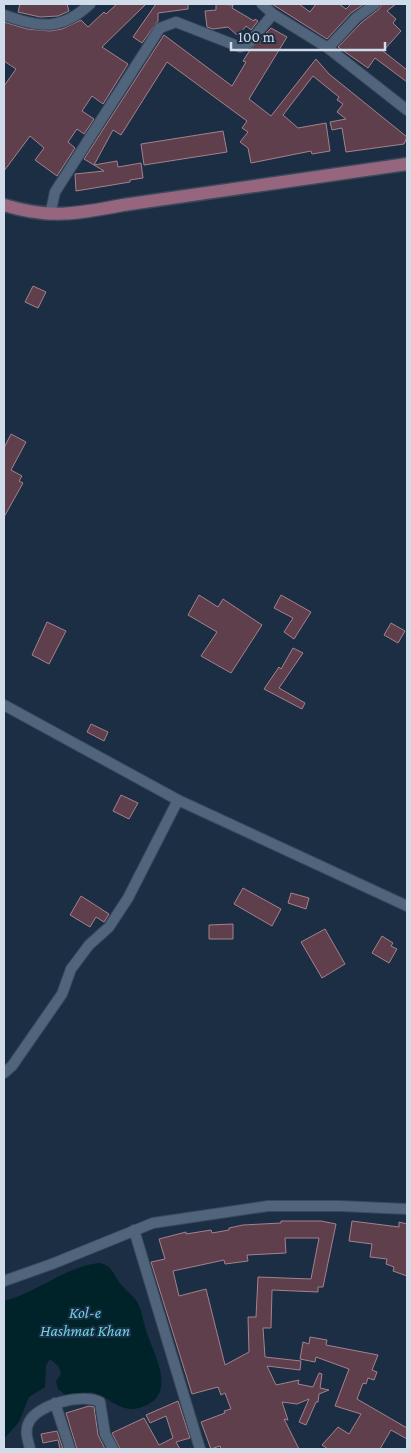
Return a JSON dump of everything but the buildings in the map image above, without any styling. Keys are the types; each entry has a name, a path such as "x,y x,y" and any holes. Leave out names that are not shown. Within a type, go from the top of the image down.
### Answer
{"main road":[{"path":"4,205 20,212 50,215 79,213 123,204 407,164"}],"street":[{"path":"4,15 34,24 52,24 66,22 90,4"},
{"path":"262,4 273,14 328,48 407,110"},
{"path":"328,48 356,18 375,4"},
{"path":"50,215 55,192 160,28 176,22 240,47 249,42 273,14"},
{"path":"4,705 178,800 407,906"},
{"path":"4,1073 12,1066 62,994 71,968 90,945 109,927 128,898 178,800"},
{"path":"4,1281 52,1264 153,1223 268,1206 407,1209"},
{"path":"134,1230 200,1449"},
{"path":"30,1449 26,1431 28,1423 37,1412 55,1403 89,1398 100,1402 105,1434 113,1449"},
{"path":"55,1403 70,1449"}],"water":[{"name":"Kol-e Hashmat Khan","path":"99,1263 112,1270 138,1304 161,1373 160,1392 147,1405 131,1409 119,1406 94,1393 64,1394 58,1389 56,1381 61,1374 59,1367 50,1359 46,1365 45,1387 29,1397 19,1422 4,1439 4,1301 86,1265"}]}
